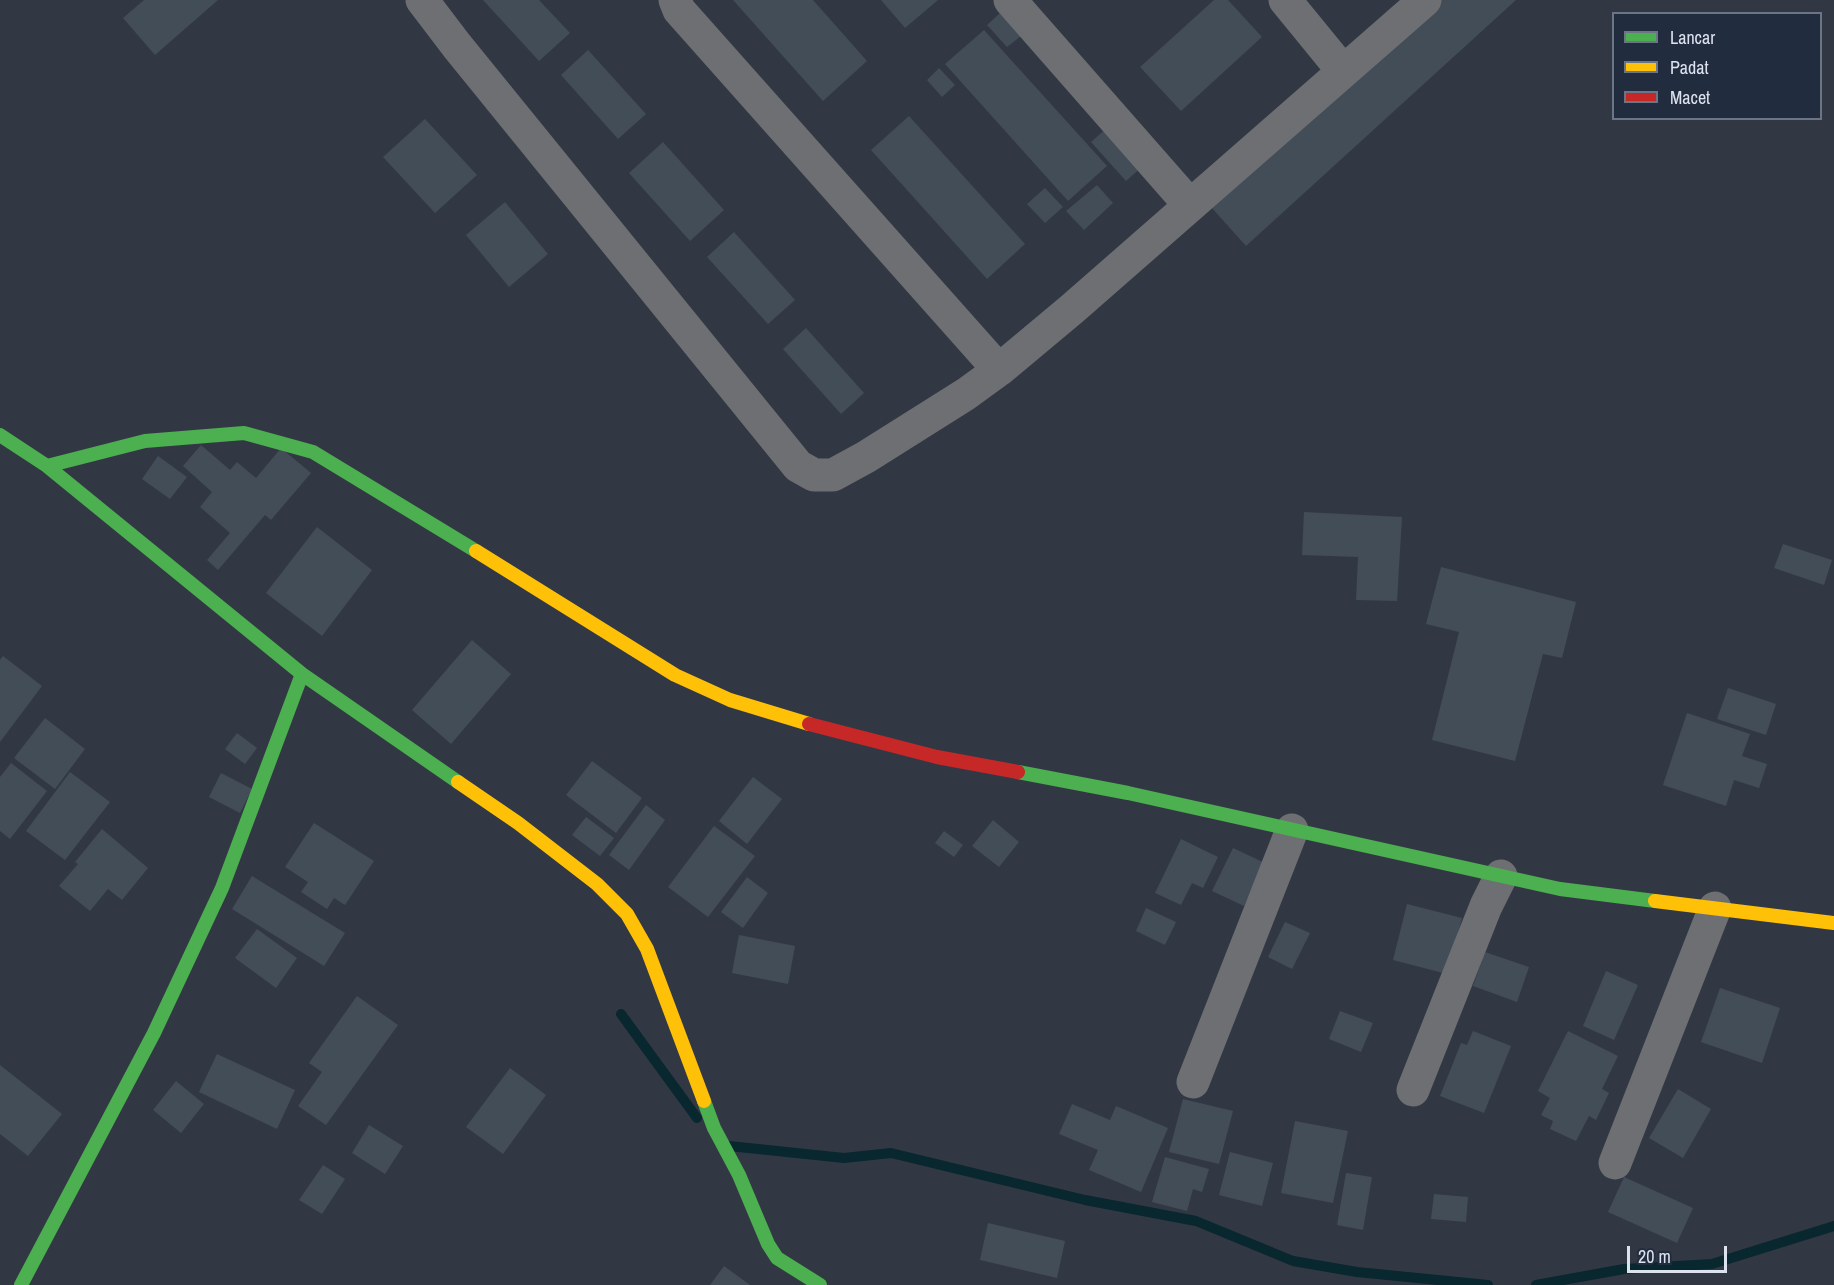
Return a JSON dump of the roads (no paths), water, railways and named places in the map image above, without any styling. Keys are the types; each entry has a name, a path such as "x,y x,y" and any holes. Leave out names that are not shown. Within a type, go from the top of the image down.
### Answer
{"street":[{"path":"422,0 798,466 814,476 833,475 866,457 966,394 999,370 1072,309 1189,204 1425,0"},
{"path":"675,0 680,10 999,370"},
{"path":"1010,0 1189,204"},
{"path":"1286,0 1343,71"},
{"path":"47,466 145,441 244,433 312,452 419,515 675,675 730,700 791,719 937,757 1128,793 1560,889 1834,923"},
{"path":"0,435 47,466 302,674 518,824 597,884 627,914 646,949 714,1128 739,1175 768,1244 777,1258 820,1285"},
{"path":"21,1285 154,1033 222,888 302,674"},
{"path":"1193,1082 1292,830"},
{"path":"1413,1090 1486,906 1501,876"},
{"path":"1615,1162 1715,908"}],"waterway":[{"path":"621,1014 697,1118"},
{"path":"729,1146 844,1158 891,1153 1085,1200 1196,1221 1293,1261 1357,1272 1488,1285"},
{"path":"1536,1285 1624,1269 1712,1264 1834,1226"}]}
